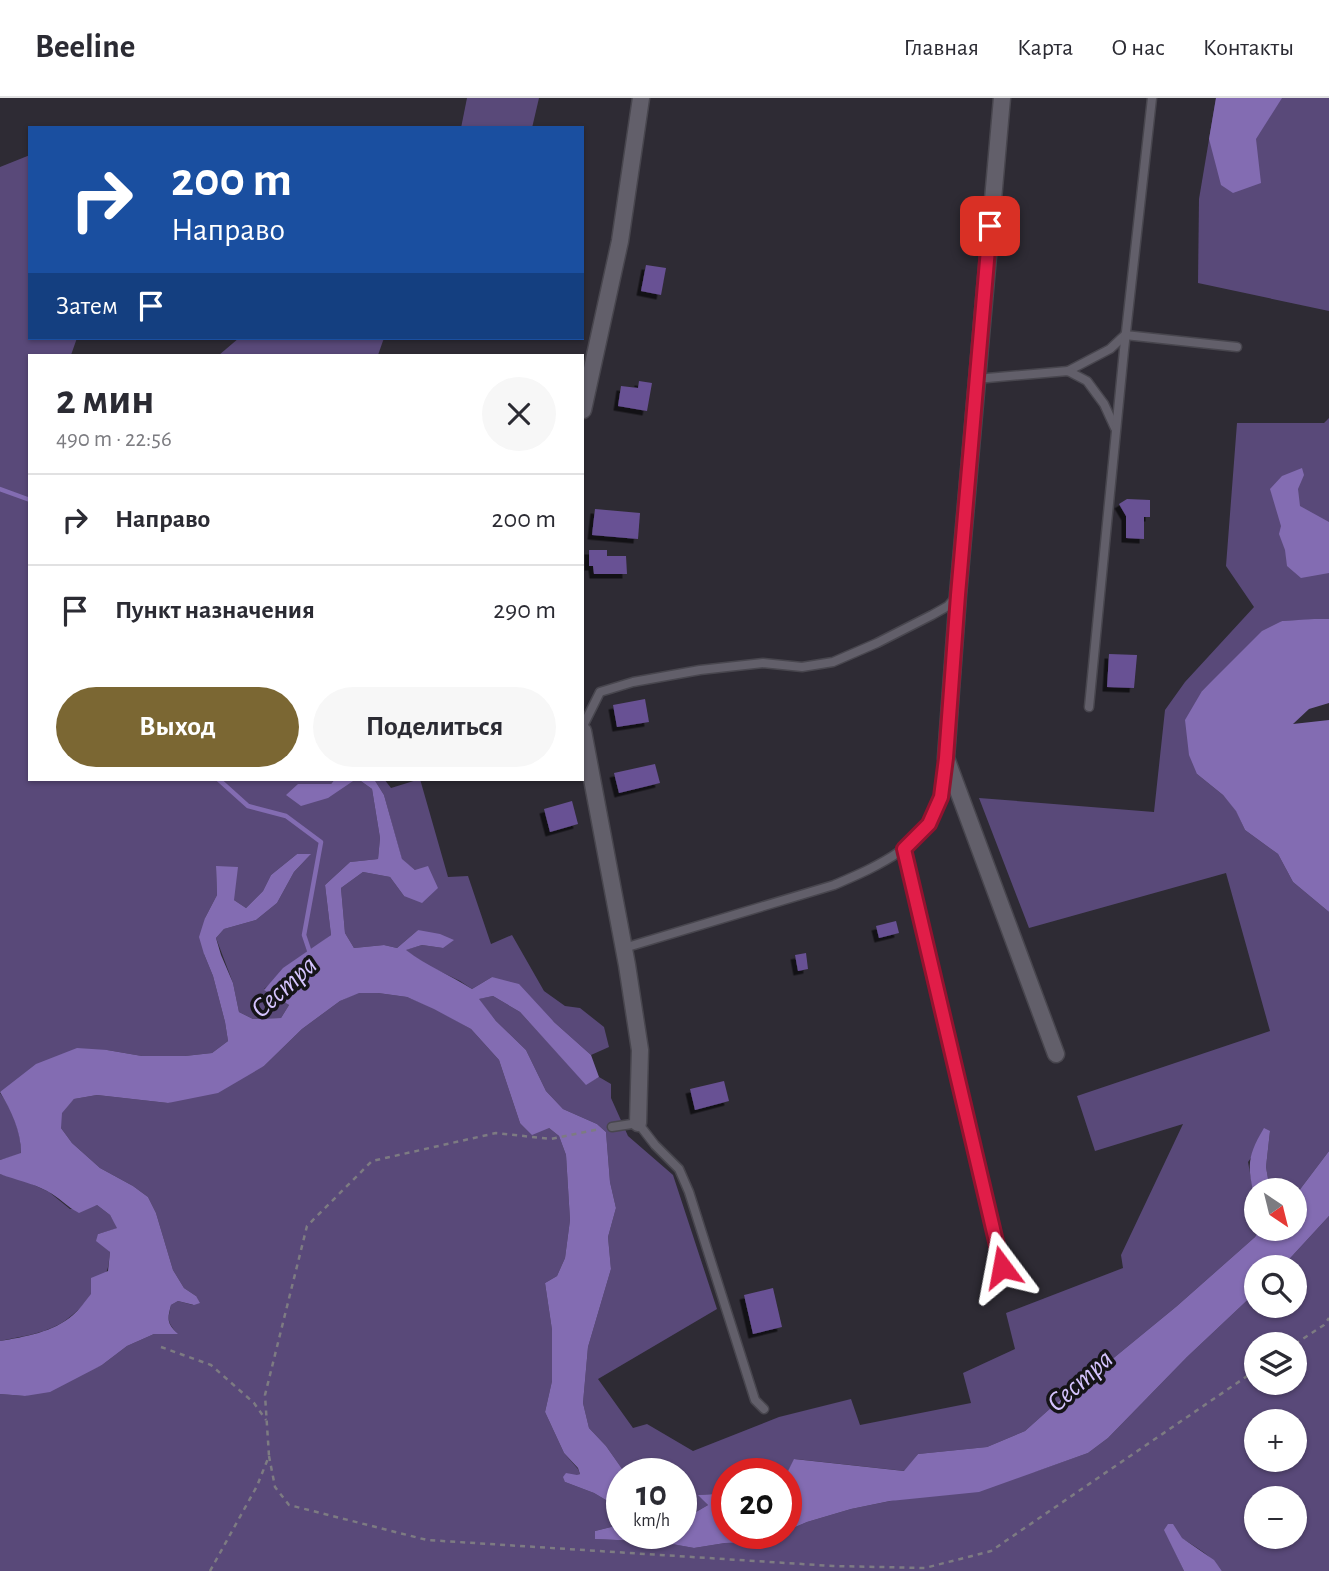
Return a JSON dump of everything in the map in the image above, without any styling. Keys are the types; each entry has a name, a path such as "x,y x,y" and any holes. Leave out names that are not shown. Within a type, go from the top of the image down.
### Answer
{"street":[{"path":"584,405 620,241 641,98"},
{"path":"1002,98 976,379 946,758 1056,1054"},
{"path":"584,733 640,1050 638,1123"}],"lane":[{"path":"1089,707 1125,335 1152,98"},
{"path":"976,379 1068,371 1110,349 1125,335 1237,347"},
{"path":"1068,371 1087,381 1104,404 1116,429"},
{"path":"584,726 600,692 633,682 700,670 763,663 802,667 834,662 932,615 948,606 958,595"},
{"path":"624,948 834,885 866,871 904,849 929,824 941,797 946,758"},
{"path":"904,849 1002,1267"},
{"path":"612,1127 638,1123 679,1169 689,1192 755,1400 764,1409"}],"path":[{"path":"612,1127 551,1139 496,1133 372,1161 307,1226 265,1395 269,1456 275,1486 289,1505 426,1540 833,1566 925,1568 991,1551 1244,1378"},
{"path":"1307,1336 1324,1325 1329,1318"},
{"path":"162,1346 211,1365 254,1403 267,1420"},
{"path":"210,1571 257,1486 269,1456"}],"shaded area":[{"path":"467,98 539,98 532,126 461,126"},
{"path":"1216,98 1329,98 1329,311 1198,283 1199,199"},
{"path":"28,156 28,340 76,340 71,354 28,354 28,781 333,781 331,784 287,795 349,781 361,781 372,789 380,838 378,859 350,862 325,885 331,935 264,989 289,1005 281,1018 253,1019 239,1012 233,983 216,938 224,929 256,920 277,903 294,872 310,855 297,854 271,875 263,891 246,908 234,900 216,866 217,895 205,918 204,954 213,976 228,1041 212,1053 185,1056 142,1056 107,1050 0,1092 0,167"},
{"path":"237,340 383,340 378,354 220,354"},
{"path":"1329,418 1329,619 1282,621 1202,691 1197,774 1223,795 1236,810 1245,830 1278,854 1293,882 1329,912 1329,1151 1307,1180 1307,1178 1268,1178 1266,1167 1270,1131 1248,1162 1251,1178 1244,1178 1244,1241 1250,1241 1177,1306 1025,1431 987,1447 918,1454 905,1471 802,1458 711,1458 711,1494 699,1495 708,1505 697,1511 697,1458 614,1458 589,1428 583,1403 588,1347 611,1269 608,1237 616,1208 610,1182 606,1132 597,1124 563,1109 546,1091 526,1050 478,999 493,996 520,1012 586,1084 599,1077 611,1084 611,1098 628,1136 673,1175 717,1309 598,1379 633,1428 647,1424 693,1451 779,1417 851,1399 860,1425 971,1403 963,1373 1015,1349 1006,1313 1123,1268 1121,1255 1183,1124 1095,1151 1077,1096 1270,1031 1226,873 1029,928 979,798 1154,812 1165,710 1185,682 1254,607 1226,566 1237,423 1324,423"},
{"path":"375,781 386,781 391,788 421,781 448,877 468,876 491,944 512,935 544,991 565,1006 580,1008 604,1027 609,1047 591,1055 554,1022 492,977 472,989 427,965 405,950 422,945 443,948 418,930 397,948 384,945 354,948 345,933 341,888 363,872 390,877 404,896 415,870 402,860 384,795"},
{"path":"359,992 407,997 434,1008 471,1029 499,1060 520,1123 549,1128 559,1136 566,1155 570,1220 565,1258 557,1276 545,1283 552,1330 552,1381 545,1412 564,1453 580,1474 565,1482 606,1500 606,1528 595,1531 596,1539 606,1539 606,1549 697,1549 711,1545 711,1549 802,1549 802,1524 807,1522 851,1509 1037,1471 1088,1453 1108,1438 1244,1303 1244,1318 1307,1318 1307,1255 1293,1255 1329,1216 1329,1571 1222,1571 1204,1552 1165,1530 1184,1571 0,1571 0,1394 25,1396 102,1365 127,1346 154,1334 177,1334 169,1321 171,1305 178,1301 193,1305 196,1296 184,1288 173,1270 156,1213 148,1197 100,1168 72,1143 61,1128 61,1113 74,1099 97,1095 168,1103 264,1066 302,1029 340,1001"},
{"path":"0,1093 15,1122 21,1154 0,1160"},
{"path":"0,1174 23,1180 49,1192 70,1209 97,1205 110,1215 118,1228 98,1234 110,1252 108,1268 97,1288 79,1309 51,1328 0,1341"}],"water":[{"path":"1216,98 1282,98 1256,139 1261,183 1233,193 1221,185 1209,139"},
{"path":"1302,468 1304,475 1298,489 1300,506 1329,522 1329,573 1301,578 1287,566 1279,534 1281,526 1270,489 1282,476"},
{"path":"1329,619 1329,703 1309,709 1293,724 1329,720 1329,912 1293,882 1278,854 1245,830 1236,811 1223,795 1197,774 1189,755 1185,720 1202,691 1262,631 1282,621"},
{"path":"333,781 353,781 328,798 301,806 286,795 298,784 331,784"},
{"name":"Сестра","path":"361,781 375,781 384,795 402,859 415,870 428,866 438,888 422,903 404,896 390,877 363,872 341,888 345,933 354,948 384,945 397,948 418,930 454,940 443,948 422,945 406,950 472,989 492,977 519,984 554,1022 591,1055 599,1077 586,1085 520,1012 493,996 479,999 496,1021 526,1050 546,1091 563,1109 597,1124 606,1132 610,1182 616,1208 608,1237 611,1269 588,1347 583,1403 589,1428 614,1458 606,1458 606,1500 565,1482 563,1477 566,1473 580,1474 564,1453 545,1412 552,1381 552,1330 545,1283 557,1276 565,1258 570,1220 566,1155 559,1136 549,1128 532,1135 520,1123 499,1060 471,1029 407,997 359,993 340,1001 302,1029 264,1066 218,1093 168,1103 97,1095 74,1099 62,1113 61,1128 72,1143 100,1168 148,1197 156,1213 173,1270 184,1288 196,1296 200,1303 194,1305 178,1301 171,1305 169,1321 178,1334 154,1334 127,1346 102,1365 50,1392 25,1396 0,1394 0,1341 48,1330 76,1313 91,1294 91,1278 108,1271 110,1252 96,1241 98,1234 117,1228 110,1215 97,1205 79,1213 47,1191 0,1174 0,1160 21,1153 15,1121 0,1092 36,1064 77,1048 142,1056 185,1056 212,1053 228,1041 213,976 199,937 217,895 216,866 238,867 234,900 246,908 263,891 271,875 297,854 311,854 294,872 277,903 256,920 224,929 216,938 233,983 239,1012 253,1019 281,1018 289,1005 264,990 283,968 331,935 325,885 350,862 378,859 380,838 372,789"},
{"path":"1264,1128 1270,1131 1266,1167 1268,1178 1251,1178 1251,1157"},
{"path":"1329,1151 1329,1216 1307,1240 1307,1180"},
{"path":"1250,1241 1306,1241 1293,1255 1244,1255 1244,1303 1108,1438 1088,1453 979,1492 890,1501 851,1509 802,1524 802,1460 904,1471 918,1454 987,1447 1025,1431 1177,1306"},
{"path":"711,1494 711,1545 697,1548 697,1511 708,1505 698,1495"},
{"path":"1168,1524 1173,1524 1182,1538 1214,1560 1222,1571 1184,1571 1164,1530"},
{"path":"606,1528 606,1540 595,1539 595,1531"}],"building":[{"path":"646,265 666,268 661,295 641,291"},
{"path":"639,381 652,383 647,411 618,406 621,386 638,388"},
{"path":"1127,499 1150,500 1150,517 1144,517 1144,539 1126,538 1126,516 1119,504"},
{"path":"595,509 640,513 638,539 592,535"},
{"path":"589,550 607,550 607,556 626,556 627,574 594,574 593,566 589,566"},
{"path":"1109,654 1137,655 1134,688 1107,687"},
{"path":"645,699 649,722 617,727 613,705"},
{"path":"655,764 660,783 619,793 614,773"},
{"path":"572,801 578,824 550,832 544,809"},
{"path":"896,921 899,933 879,938 876,926"},
{"path":"806,953 808,969 798,971 795,955"},
{"path":"724,1081 729,1101 695,1110 690,1089"},
{"path":"773,1288 782,1327 753,1334 744,1295"}],"waterway":[{"path":"0,489 28,499"},
{"name":"Сестра","path":"220,781 248,806 286,816 321,842 304,935 310,953"}],"route":[{"path":"990,226 941,797 929,824 904,849 1002,1267"}]}
